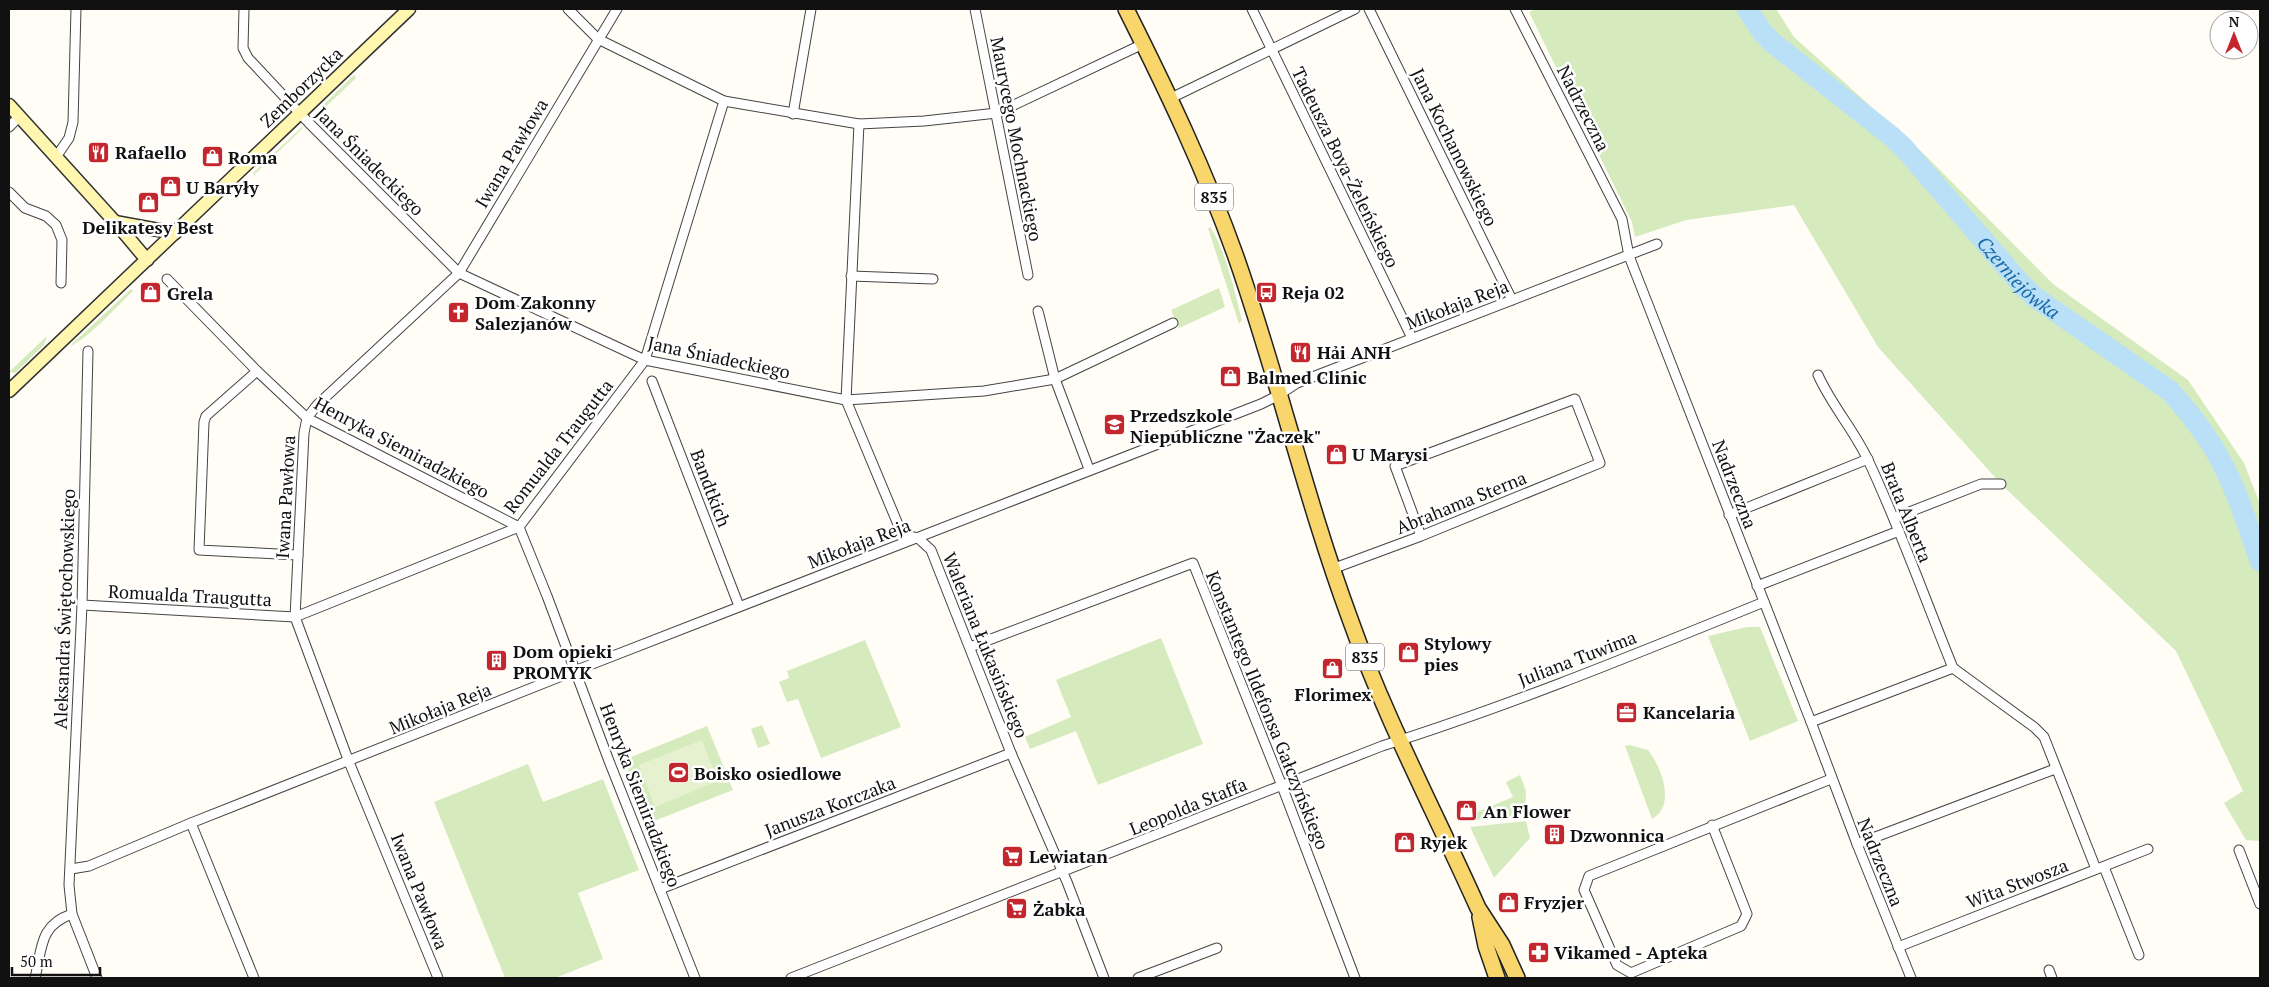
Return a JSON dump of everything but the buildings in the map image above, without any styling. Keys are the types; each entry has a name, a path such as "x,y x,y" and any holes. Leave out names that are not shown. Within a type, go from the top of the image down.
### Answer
{"main road":[{"name":"835","path":"1126,9 1171,98 1200,162 1231,242 1332,569 1359,644 1478,908 1502,944 1517,978"},
{"name":"835","path":"1478,908 1486,946 1497,978"}],"street":[{"path":"56,156 69,138 73,122 76,9"},
{"name":"Jana Śniadeckiego","path":"244,9 245,53 299,113 459,274 645,360 846,400 984,391 1055,379 1173,323"},
{"name":"Zemborzycka","path":"9,391 409,9"},
{"path":"568,9 598,39 724,101 859,124 924,121 997,113 1144,44"},
{"name":"Iwana Pawłowa","path":"438,978 349,762 295,617 304,432 307,418 317,406 459,274 617,9"},
{"path":"793,114 811,9"},
{"name":"Maurycego Mochnackiego","path":"975,9 1028,275"},
{"name":"Tadeusza Boya-Żeleńskiego","path":"1252,9 1412,338"},
{"path":"1171,98 1354,9"},
{"name":"Jana Kochanowskiego","path":"1369,9 1512,300"},
{"name":"Nadrzeczna","path":"1515,9 1622,219 1629,256 1811,722 1831,779 1911,978"},
{"name":"Romualda Traugutta","path":"82,605 295,617 519,526 645,360 724,101"},
{"path":"9,105 116,222 147,260"},
{"path":"9,127 19,117"},
{"name":"Waleriana Łukasińskiego","path":"859,124 846,400 902,534 918,538 931,550 1011,753 1104,978"},
{"path":"9,192 24,208 46,216 56,225 62,240 61,283"},
{"path":"116,222 175,233"},
{"name":"Mikołaja Reja","path":"71,869 89,866 191,823 349,762 576,670 1279,396 1296,383 1657,244"},
{"path":"851,276 934,279"},
{"name":"Henryka Siemiradzkiego","path":"166,278 307,418 519,526 576,670 612,769 695,978"},
{"path":"1038,312 1055,379 1089,469"},
{"name":"Aleksandra Świętochowskiego","path":"88,351 82,605 69,892 72,914 97,978"},
{"path":"258,371 206,416 204,422 200,550 298,555"},
{"name":"Brata Alberta","path":"1818,375 1826,393 1868,459 1894,518 1952,668"},
{"name":"Bandtkich","path":"652,381 739,606"},
{"name":"Abrahama Sterna","path":"1332,569 1421,536 1600,463 1575,399 1395,466 1421,536"},
{"path":"1729,515 1868,459"},
{"path":"1894,518 1981,484 2001,484"},
{"path":"1757,586 1899,531"},
{"name":"Konstantego Ildefonsa Gałczyńskiego","path":"970,647 1193,563 1282,786 1355,978"},
{"name":"Juliana Tuwima","path":"1401,740 1490,710 1764,602"},
{"path":"1811,722 1952,668 2034,727 2044,738 2055,769 2139,955"},
{"name":"Leopolda Staffa","path":"791,978 1401,740"},
{"name":"Janusza Korczaka","path":"660,890 1011,753"},
{"path":"1857,844 2055,769"},
{"path":"1712,825 1747,914 1741,926 1631,973 1616,965 1584,890 1589,876 1712,825 1831,779"},
{"path":"191,823 254,978"},
{"name":"Wita Stwosza","path":"1898,947 2148,849"},
{"path":"2239,850 2260,904"},
{"path":"35,978 46,930 59,918 72,914"},
{"path":"1138,978 1217,948"}],"green space":[{"path":"1536,9 1776,9 1794,37 1927,157 2053,284 2188,380 2244,463 2260,504 2260,841 2246,840 2224,803 2243,791 2176,651 2001,484 1878,347 1794,205 1686,220 1635,237 1632,222 1529,12"},
{"path":"354,75 356,78 316,116 313,115"},
{"path":"303,128 254,175 253,173"},
{"path":"1210,227 1221,248 1229,272 1242,320 1239,324 1208,228"},
{"path":"1219,288 1225,307 1179,328 1171,310"},
{"path":"131,289 133,291 103,321 85,337 70,346"},
{"path":"47,336 44,345 15,373 9,372"},
{"path":"1747,627 1760,627 1798,721 1750,741 1708,636"},
{"path":"1161,638 1203,744 1098,785 1076,731 1030,749 1025,737 1071,717 1056,680"},
{"path":"865,640 901,727 821,758 798,699 787,702 779,682 789,678 787,671"},
{"path":"762,725 770,744 758,748 751,729"},
{"path":"707,726 733,790 649,823 624,760"},
{"name":"Boisko osiedlowe","path":"702,740 718,781 655,807 639,765"},
{"path":"1629,745 1648,750 1662,776 1665,796 1663,805 1659,813 1652,819 1625,746"},
{"path":"528,764 543,802 603,779 639,870 578,893 603,959 555,978 505,978 434,802"},
{"path":"1520,775 1526,791 1525,814 1467,821 1465,817 1513,797 1506,782"},
{"path":"1526,821 1530,838 1494,878 1470,827"}],"waterway":[{"name":"Czerniejówka","path":"1747,9 1763,33 1773,43 1904,148 2022,285 2036,298 2170,391 2199,427 2224,467 2239,501 2260,561"}],"place":[{"name":"Rafaello","path":"99,152"},
{"name":"Roma","path":"212,157"},
{"name":"U Baryły","path":"170,187"},
{"name":"Delikatesy Best","path":"148,202"},
{"name":"Reja 02","path":"1266,292"},
{"name":"Grela","path":"151,293"},
{"name":"Dom Zakonny Salezjanów","path":"459,312"},
{"name":"Hải ANH","path":"1301,352"},
{"name":"Balmed Clinic","path":"1231,377"},
{"name":"Przedszkole Niepubliczne \"Żaczek\"","path":"1114,425"},
{"name":"U Marysi","path":"1336,454"},
{"name":"Stylowy pies","path":"1408,653"},
{"name":"Dom opieki PROMYK","path":"497,661"},
{"name":"Florimex","path":"1333,669"},
{"name":"Kancelaria","path":"1627,712"},
{"name":"Boisko osiedlowe","path":"678,773"},
{"name":"An Flower","path":"1467,811"},
{"name":"Dzwonnica","path":"1554,835"},
{"name":"Ryjek","path":"1404,842"},
{"name":"Lewiatan","path":"1013,856"},
{"name":"Fryzjer","path":"1508,902"},
{"name":"Żabka","path":"1017,909"},
{"name":"Vikamed - Apteka","path":"1538,952"}]}
